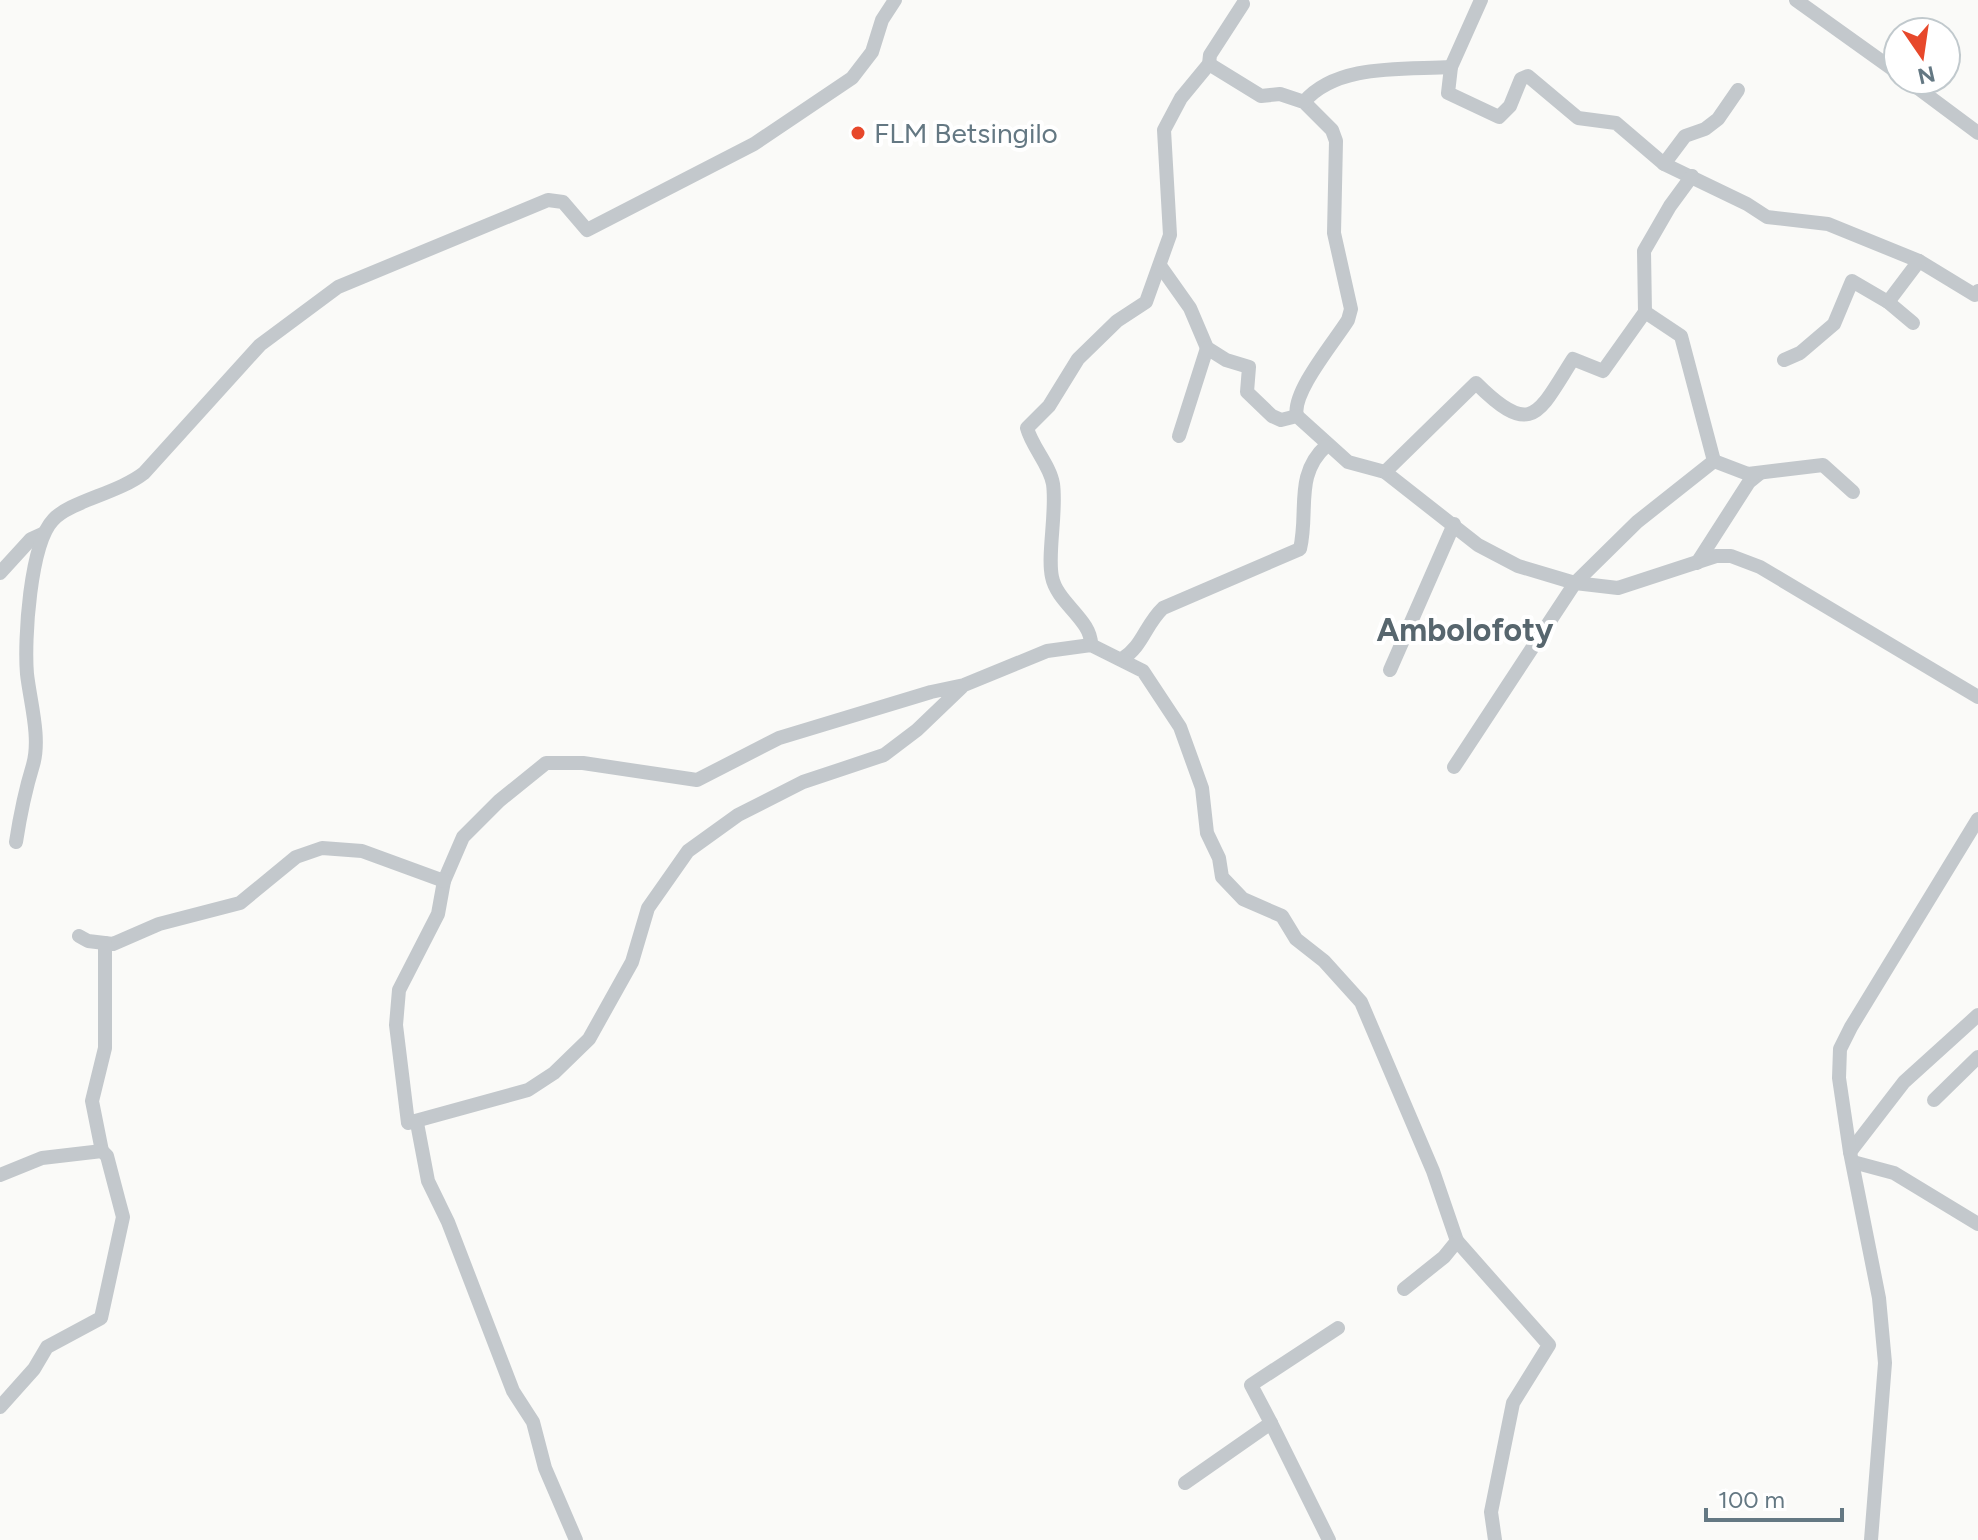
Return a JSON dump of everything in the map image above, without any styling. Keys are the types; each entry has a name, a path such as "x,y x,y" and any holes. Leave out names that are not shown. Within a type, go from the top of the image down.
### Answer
{"street":[{"path":"0,573 23,547 42,534 62,512 128,486 144,473 260,345 338,287 548,200 563,202 587,230 754,144 852,78 872,52 882,20 895,0"},
{"path":"1481,0 1451,67 1448,93 1499,117 1510,106 1521,79 1528,76 1578,118 1616,123 1664,164 1767,217 1828,224 1919,261 1975,295 1978,291"},
{"path":"1796,0 1882,62"},
{"path":"1091,645 1089,630 1069,609 1051,576 1055,527 1053,480 1027,428 1049,406 1078,359 1117,321 1146,302 1170,235 1164,130 1181,98 1209,64 1210,55 1243,1"},
{"path":"1209,64 1261,96 1280,94 1304,102 1332,130 1336,141 1334,233 1351,309 1348,320 1294,406 1297,416 1319,432 1326,446 1348,462 1385,472 1497,558 1575,583 1618,588 1716,556 1731,556 1760,567 1978,697"},
{"path":"1304,102 1323,86 1350,75 1451,67"},
{"path":"1664,164 1685,136 1705,129 1718,119 1738,90"},
{"path":"1928,96 1978,133"},
{"path":"1385,472 1476,383 1498,406 1520,416 1540,411 1573,359 1603,371 1645,312 1644,251 1692,176"},
{"path":"1888,302 1919,261"},
{"path":"1161,267 1190,308 1207,348 1226,360 1249,367 1247,392 1272,416 1289,420 1297,416"},
{"path":"1784,360 1800,353 1834,324 1852,281 1888,302 1913,323"},
{"path":"1645,312 1681,336 1695,377 1714,461"},
{"path":"1179,436 1207,348"},
{"path":"1122,659 1138,649 1148,622 1163,608 1300,549 1307,472 1311,459 1326,446"},
{"path":"1714,461 1748,474 1823,465 1853,492"},
{"path":"1454,767 1575,583 1637,522 1714,461"},
{"path":"1697,564 1749,482 1760,473"},
{"path":"1390,670 1454,524"},
{"path":"16,842 25,785 33,765 34,728 26,658 42,534"},
{"path":"964,685 917,730 884,755 803,782 738,815 688,851 648,908 632,962 589,1039 563,1066 528,1090 408,1123 396,1025 399,990 438,914 444,881 463,837 475,823 546,763 583,763 697,780 779,738 964,685 997,674 1026,658 1091,645 1143,671 1180,727 1202,788 1207,833 1219,858 1222,877 1243,899 1282,916 1296,939 1324,961 1361,1002 1433,1171 1457,1241 1549,1345 1513,1403 1491,1512 1495,1540"},
{"path":"1871,1540 1885,1363 1879,1298 1839,1078 1840,1049 1978,819"},
{"path":"79,936 105,943 125,940 185,916 240,903 296,857 322,848 362,851 444,881"},
{"path":"0,1407 34,1369 47,1347 101,1318 106,1308 111,1264 123,1217 107,1156 102,1151 92,1101 105,1048 105,943"},
{"path":"1851,1157 1904,1082 1978,1015"},
{"path":"1934,1100 1978,1057"},
{"path":"417,1123 428,1181 448,1222 513,1391 533,1422 545,1468 576,1540"},
{"path":"0,1175 42,1158 102,1151"},
{"path":"1851,1157 1905,1178 1978,1224"},
{"path":"1404,1289 1444,1257 1457,1241"},
{"path":"1329,1540 1251,1385 1338,1328"},
{"path":"1185,1483 1271,1423"}],"place":[{"name":"FLM Betsingilo","path":"858,133"}],"district":[{"name":"Ambolofoty","path":"1465,630"}]}
